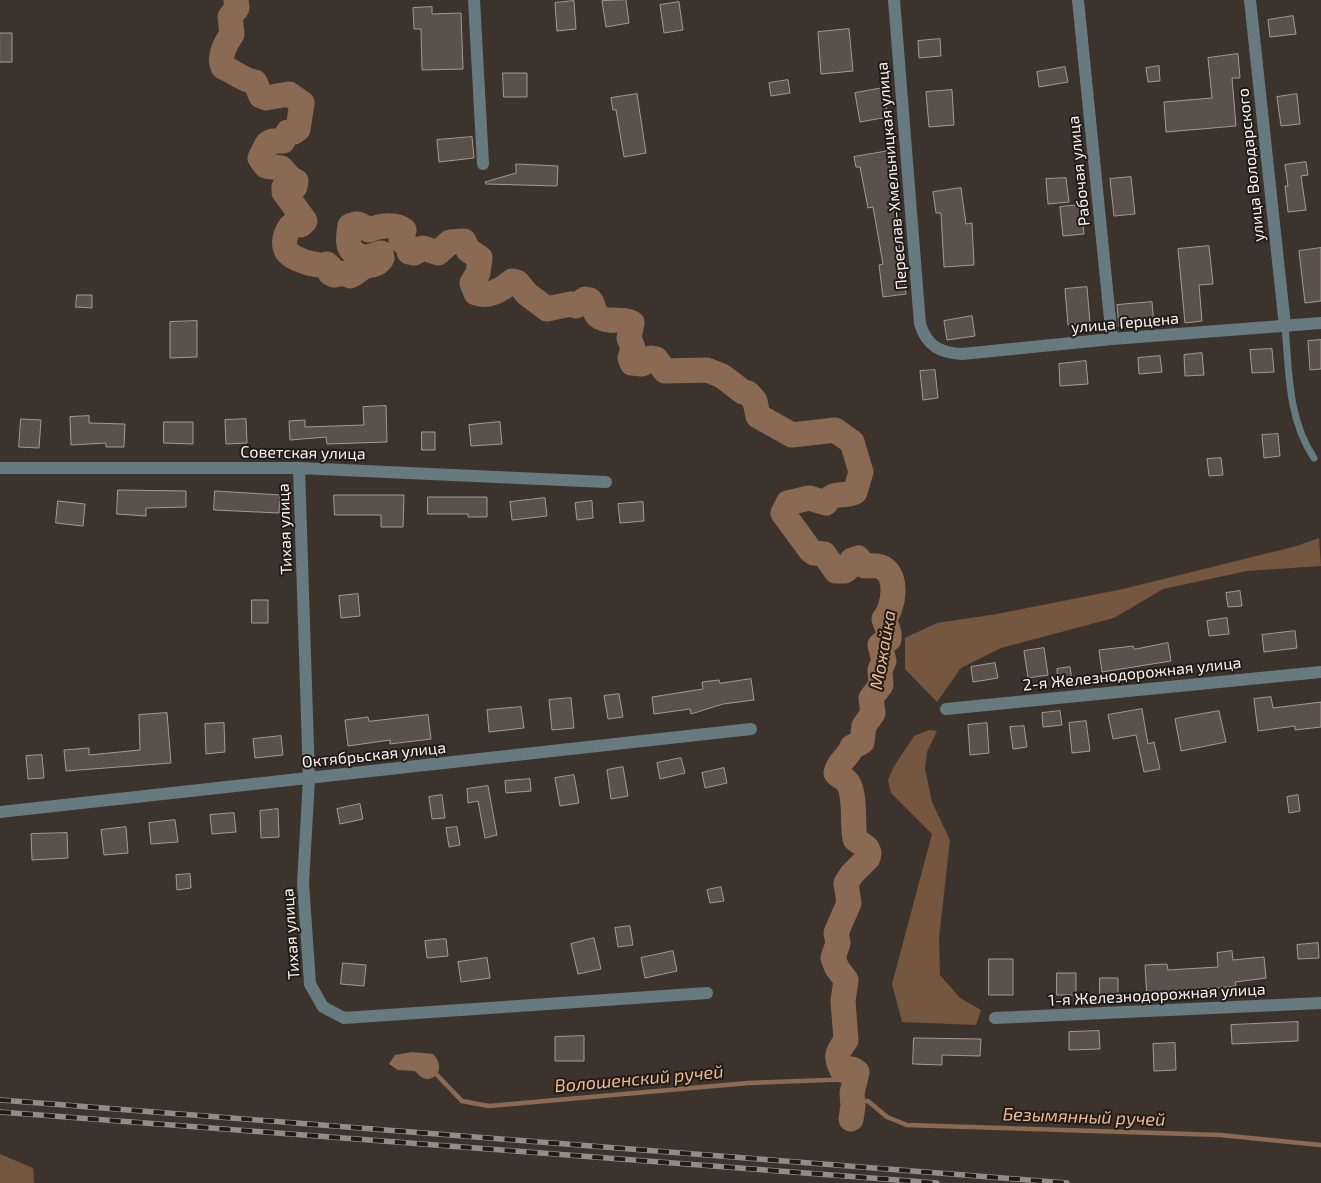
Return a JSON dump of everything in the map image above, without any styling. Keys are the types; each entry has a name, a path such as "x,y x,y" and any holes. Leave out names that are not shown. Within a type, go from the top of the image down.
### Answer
{"street":[{"path":"474,0 483,164"},
{"name":"Переслав-Хмельницкая улица","path":"894,0 920,324 924,338 933,346"},
{"name":"Рабочая улица","path":"1078,0 1112,339"},
{"name":"улица Володарского","path":"1250,0 1285,326"},
{"name":"улица Герцена","path":"933,346 947,352 962,354 1112,339 1321,323"},
{"name":"Советская улица","path":"0,468 299,468 606,482"},
{"name":"Тихая улица","path":"299,468 309,779 303,883 310,984 323,1007 344,1018 708,993"},
{"name":"2-я Железнодорожная улица","path":"946,709 1321,672"},
{"name":"Октябрьская улица","path":"0,812 751,729"},
{"name":"1-я Железнодорожная улица","path":"995,1018 1321,1003"}],"lane":[{"path":"1285,326 1295,419 1303,440 1314,458"}],"shaded area":[{"path":"1319,538 1321,566 1247,571 1163,589 1114,618 1001,648 961,668 937,702 905,669 905,638 937,623 997,614 1123,589 1297,546"},
{"path":"929,730 937,731 927,752 925,769 932,802 950,840 939,938 940,975 960,998 981,1010 976,1025 902,1022 892,984 932,834 891,793 888,780 893,768 914,736"},
{"path":"412,1052 433,1054 439,1064 437,1075 425,1079 415,1071 398,1070 389,1064 395,1055"},
{"path":"0,1154 33,1168 34,1183 0,1183"}],"building":[{"path":"626,0 629,23 606,27 602,1"},
{"path":"574,1 576,29 557,31 555,3"},
{"path":"679,2 683,30 664,33 660,5"},
{"path":"432,7 432,14 461,13 463,69 422,70 421,29 414,29 413,8"},
{"path":"1293,16 1296,34 1270,37 1268,20"},
{"path":"849,29 853,71 821,74 818,32"},
{"path":"0,33 12,33 12,62 0,62"},
{"path":"940,39 941,56 919,58 918,41"},
{"path":"1238,54 1240,78 1232,78 1236,126 1166,132 1164,102 1212,98 1208,58"},
{"path":"1159,66 1160,81 1148,82 1146,68"},
{"path":"1065,67 1068,82 1039,87 1037,72"},
{"path":"503,73 527,73 527,97 504,97"},
{"path":"788,80 790,93 771,96 769,83"},
{"path":"883,88 888,117 860,122 855,93"},
{"path":"952,90 954,125 929,127 926,92"},
{"path":"637,94 646,153 624,157 616,110 613,110 611,98"},
{"path":"1297,94 1300,124 1281,126 1277,97"},
{"path":"472,137 474,158 439,162 437,140"},
{"path":"889,151 898,197 892,198 906,294 883,297 879,265 883,264 873,207 868,208 860,167 856,167 854,157"},
{"path":"1306,162 1308,175 1301,176 1306,210 1288,212 1285,186 1288,186 1285,165"},
{"path":"516,164 558,166 557,186 486,184 485,182 516,173"},
{"path":"1131,177 1135,214 1114,216 1110,179"},
{"path":"1066,178 1069,202 1048,204 1046,179"},
{"path":"961,188 966,224 972,223 974,265 944,267 941,213 936,213 933,192"},
{"path":"1081,205 1084,234 1063,236 1060,207"},
{"path":"1209,246 1213,284 1199,285 1202,321 1185,323 1178,249"},
{"path":"1321,248 1321,301 1305,303 1299,251"},
{"path":"1087,287 1090,323 1068,325 1065,289"},
{"path":"77,295 92,295 92,308 76,307"},
{"path":"1152,302 1154,324 1119,327 1117,305"},
{"path":"972,316 975,336 947,340 944,321"},
{"path":"197,321 197,357 170,358 170,322"},
{"path":"1321,340 1321,369 1310,370 1308,341"},
{"path":"1272,349 1274,372 1252,373 1250,350"},
{"path":"1202,353 1204,375 1185,376 1184,355"},
{"path":"1160,356 1162,372 1139,374 1138,358"},
{"path":"1086,361 1088,384 1060,386 1059,364"},
{"path":"935,370 938,398 923,400 920,371"},
{"path":"386,406 387,442 327,444 326,437 290,440 289,421 305,420 305,427 364,425 363,407"},
{"path":"89,416 89,423 125,424 124,447 106,447 106,443 71,445 70,417"},
{"path":"21,419 41,420 39,448 19,447"},
{"path":"246,419 247,443 226,444 225,420"},
{"path":"164,422 193,422 193,444 164,443"},
{"path":"500,422 502,444 471,446 469,425"},
{"path":"422,432 435,432 435,450 422,450"},
{"path":"1278,434 1280,456 1264,458 1262,435"},
{"path":"1221,458 1223,475 1209,476 1207,459"},
{"path":"118,490 186,491 186,507 146,508 146,516 117,514"},
{"path":"215,491 280,495 279,513 214,510"},
{"path":"334,495 404,495 403,527 381,527 381,515 335,515"},
{"path":"428,497 487,497 487,517 468,517 468,514 428,514"},
{"path":"545,498 547,516 512,520 510,502"},
{"path":"58,501 85,504 83,526 56,523"},
{"path":"592,501 593,518 577,520 575,503"},
{"path":"643,502 644,521 620,523 618,504"},
{"path":"1240,591 1242,606 1228,607 1226,593"},
{"path":"358,594 360,616 341,618 339,596"},
{"path":"252,600 268,600 268,623 252,623"},
{"path":"1227,618 1229,634 1209,636 1207,621"},
{"path":"1295,631 1297,648 1264,652 1262,635"},
{"path":"1168,643 1171,661 1102,672 1099,650 1133,646 1134,649"},
{"path":"1044,648 1048,675 1028,678 1024,651"},
{"path":"995,663 998,678 973,682 971,667"},
{"path":"1070,667 1072,680 1058,682 1057,669"},
{"path":"751,679 754,700 723,704 691,714 690,709 654,714 652,697 703,689 702,682 719,680 720,683"},
{"path":"619,694 623,717 608,719 604,696"},
{"path":"1271,697 1273,708 1321,702 1321,727 1295,730 1295,726 1258,731 1254,699"},
{"path":"571,698 574,728 552,730 549,700"},
{"path":"521,707 524,728 489,732 487,710"},
{"path":"1142,709 1148,744 1154,742 1160,769 1144,772 1136,735 1113,739 1108,715"},
{"path":"1060,711 1062,725 1043,727 1042,713"},
{"path":"1219,711 1226,742 1181,751 1175,719"},
{"path":"167,713 171,763 66,771 64,750 89,748 89,755 140,750 139,715"},
{"path":"428,715 431,739 390,744 390,740 348,746 345,720 368,717 369,721"},
{"path":"1086,721 1090,751 1072,753 1069,723"},
{"path":"224,723 225,752 206,754 205,724"},
{"path":"987,723 989,753 970,755 968,725"},
{"path":"1024,726 1027,747 1013,749 1010,727"},
{"path":"281,736 283,755 255,758 253,739"},
{"path":"42,755 44,778 28,779 26,756"},
{"path":"681,758 685,773 660,779 657,763"},
{"path":"623,767 628,796 611,799 607,770"},
{"path":"724,768 727,783 705,788 702,773"},
{"path":"574,775 579,803 560,806 555,778"},
{"path":"530,779 531,791 506,793 505,781"},
{"path":"488,786 497,835 485,838 478,801 468,803 467,789"},
{"path":"442,795 445,818 432,819 429,797"},
{"path":"1298,795 1300,811 1289,813 1287,797"},
{"path":"360,804 363,819 340,824 337,809"},
{"path":"278,809 279,837 261,838 260,811"},
{"path":"234,813 236,832 212,834 210,815"},
{"path":"175,820 178,842 151,844 149,823"},
{"path":"126,827 128,853 104,855 101,830"},
{"path":"457,827 460,845 449,847 446,828"},
{"path":"67,833 68,858 32,860 31,834"},
{"path":"190,874 191,888 177,890 176,875"},
{"path":"721,887 724,901 710,903 707,890"},
{"path":"630,926 633,945 618,947 615,928"},
{"path":"594,938 601,969 578,974 571,944"},
{"path":"446,939 448,956 427,958 425,941"},
{"path":"1318,943 1319,958 1298,959 1297,945"},
{"path":"673,951 677,971 645,978 641,958"},
{"path":"1232,951 1233,960 1264,957 1266,978 1235,982 1236,986 1181,992 1181,996 1147,998 1145,965 1167,964 1168,970 1218,967 1217,953"},
{"path":"487,958 490,978 461,982 458,962"},
{"path":"989,959 1013,959 1013,995 989,995"},
{"path":"343,963 366,965 364,986 341,984"},
{"path":"1057,973 1076,973 1076,995 1057,995"},
{"path":"1100,978 1118,978 1118,999 1100,999"},
{"path":"1298,1022 1298,1041 1232,1044 1231,1025"},
{"path":"1099,1031 1100,1049 1069,1050 1069,1032"},
{"path":"584,1036 584,1061 555,1061 555,1037"},
{"path":"914,1038 981,1039 980,1056 942,1055 942,1065 913,1064"},
{"path":"1175,1043 1176,1070 1154,1071 1153,1044"}],"waterway":[{"name":"Можайка","path":"236,0 237,8 230,17 232,34 225,45 221,58 223,67 246,80 255,82 261,96 266,98 289,94 302,103 298,129 294,132 288,132 283,141 272,141 267,144 260,158 266,166 281,168 291,179 296,181 295,187 284,187 284,192 305,221 301,225 296,222 293,224 286,235 286,250 293,257 312,264 327,264 331,268 330,273 334,275 345,273 350,276 364,267 376,264 382,258 381,253 365,258 354,253 349,246 350,226 356,224 369,230 377,227 396,226 404,230 401,240 409,247 409,252 414,253 423,248 438,253 450,242 464,241 468,250 480,258 478,273 472,283 476,293 490,294 500,290 512,281 517,282 527,294 547,309 571,304 576,306 585,299 590,300 600,318 624,320 632,323 629,338 633,348 630,358 632,363 642,364 651,358 656,359 665,371 707,370 722,376 743,392 748,393 755,401 758,416 792,435 835,430 852,442 861,472 855,492 836,495 826,503 809,498 788,503 783,513 810,550 814,553 824,554 836,571 845,571 851,566 852,560 858,558 865,566 879,566 887,571 893,591 890,607 884,619 889,639 880,645 884,661 880,670 881,685 871,698 873,713 864,726 862,742 852,747 839,765 836,773 847,781 850,788 853,802 855,839 867,848 869,853 868,858 846,883 849,903 836,933 838,943 833,958 837,968 846,980 843,1001 846,1040 839,1051 838,1061 842,1070 852,1069 857,1072 852,1093 851,1119"},
{"name":"Волошенский ручей","path":"437,1075 462,1101 489,1106 748,1083 854,1079"},
{"name":"Безымянный ручей","path":"852,1101 868,1101 887,1117 907,1125 1220,1135 1321,1145"}],"railway":[{"path":"0,1100 1067,1183"},
{"path":"0,1112 937,1183"}]}
